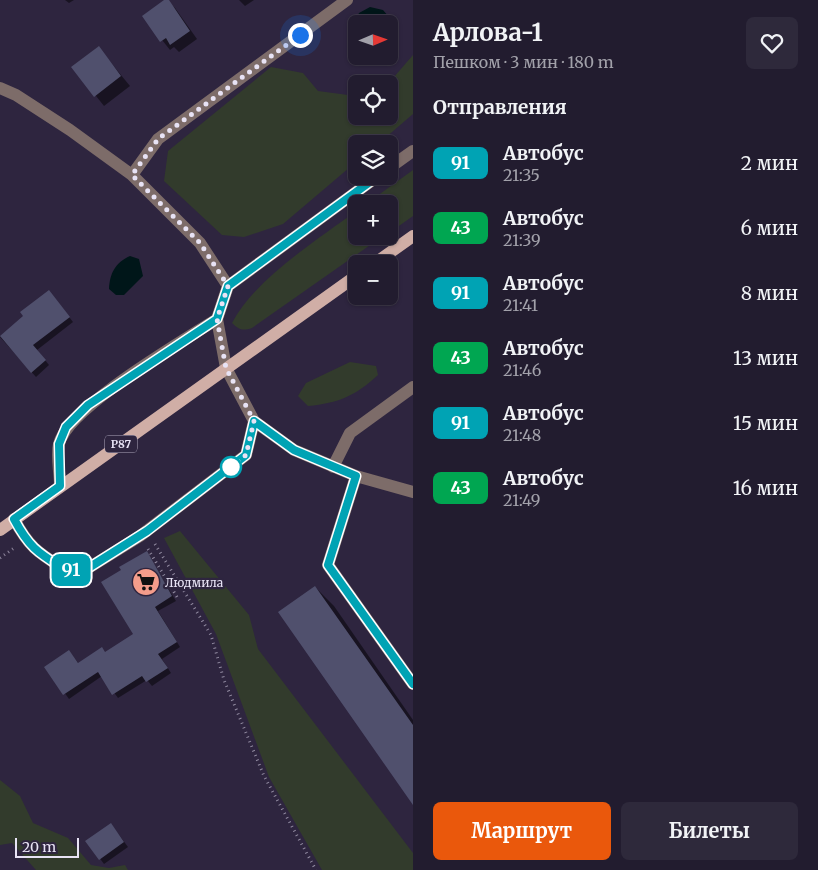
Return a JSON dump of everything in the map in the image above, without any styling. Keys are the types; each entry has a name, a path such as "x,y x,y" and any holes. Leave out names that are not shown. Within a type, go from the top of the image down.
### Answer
{"main road":[{"path":"387,255 413,236"},
{"name":"Р87","path":"0,530 348,282"}],"street":[{"path":"132,175 158,139 347,0"},
{"path":"0,88 16,95 70,130 132,175 200,243 228,286"},
{"path":"398,162 413,151"},
{"path":"366,185 228,286 217,319 226,368 254,421 294,450 356,476 413,492"},
{"path":"60,486 59,444 66,427 88,405 217,319"},
{"path":"334,467 350,433 413,387"},
{"path":"14,519 25,540 34,550 67,571 90,567 143,533 246,455 254,421"},
{"path":"356,476 328,565 413,684"}],"path":[{"path":"143,533 177,597"},
{"path":"143,533 211,635 224,680 264,776 316,870"}],"green space":[{"path":"413,55 413,114 388,135 348,135 348,169 283,224 244,237 222,235 164,181 168,151 271,67 303,73 318,91 348,95 348,125 398,125 398,75 396,75"},
{"path":"413,170 413,216 398,227 398,195 378,195 392,185 398,185 398,181"},
{"path":"348,217 348,245 370,245 356,255 348,255 348,261 252,328 241,329 232,323 256,291 288,261"},
{"path":"350,362 376,366 378,375 354,393 329,403 308,406 298,396 306,383"},
{"path":"180,531 249,615 258,649 413,853 413,870 322,870 269,777 216,634 164,538"},
{"path":"0,780 20,796 33,823 68,838 91,865 109,868 125,865 128,870 36,870 12,843 0,845"}],"shaded area":[{"path":"370,7 383,10 387,15 358,15"},
{"path":"130,256 139,259 143,276 124,295 116,295 109,289 112,273 117,265"}],"building":[{"path":"164,0 169,0 190,31 170,45 166,38 160,42 142,16"},
{"path":"99,46 121,76 94,97 71,67"},
{"path":"49,290 70,317 33,345 46,360 31,373 0,336 23,316 20,312"},
{"path":"147,551 172,596 155,607 177,642 158,654 168,668 146,682 142,676 112,695 98,672 63,695 44,667 69,650 78,663 102,647 105,652 133,634 101,582 121,570 119,567"},
{"path":"315,586 413,725 413,805 278,612"},
{"path":"111,823 124,842 99,860 85,841"}],"bus line":[{"name":"91","path":"366,185 228,286 217,319 88,405 66,427 59,444 60,486 14,519 25,540 34,550 50,561 67,571 90,567 147,531 246,455 254,421 294,450 356,476 328,565 413,684"}],"place":[{"name":"Людмила","path":"146,582"}],"route":[{"path":"231,467 246,455 254,421 226,368 217,319 228,286 200,243 132,175 158,139 300,35"}]}
